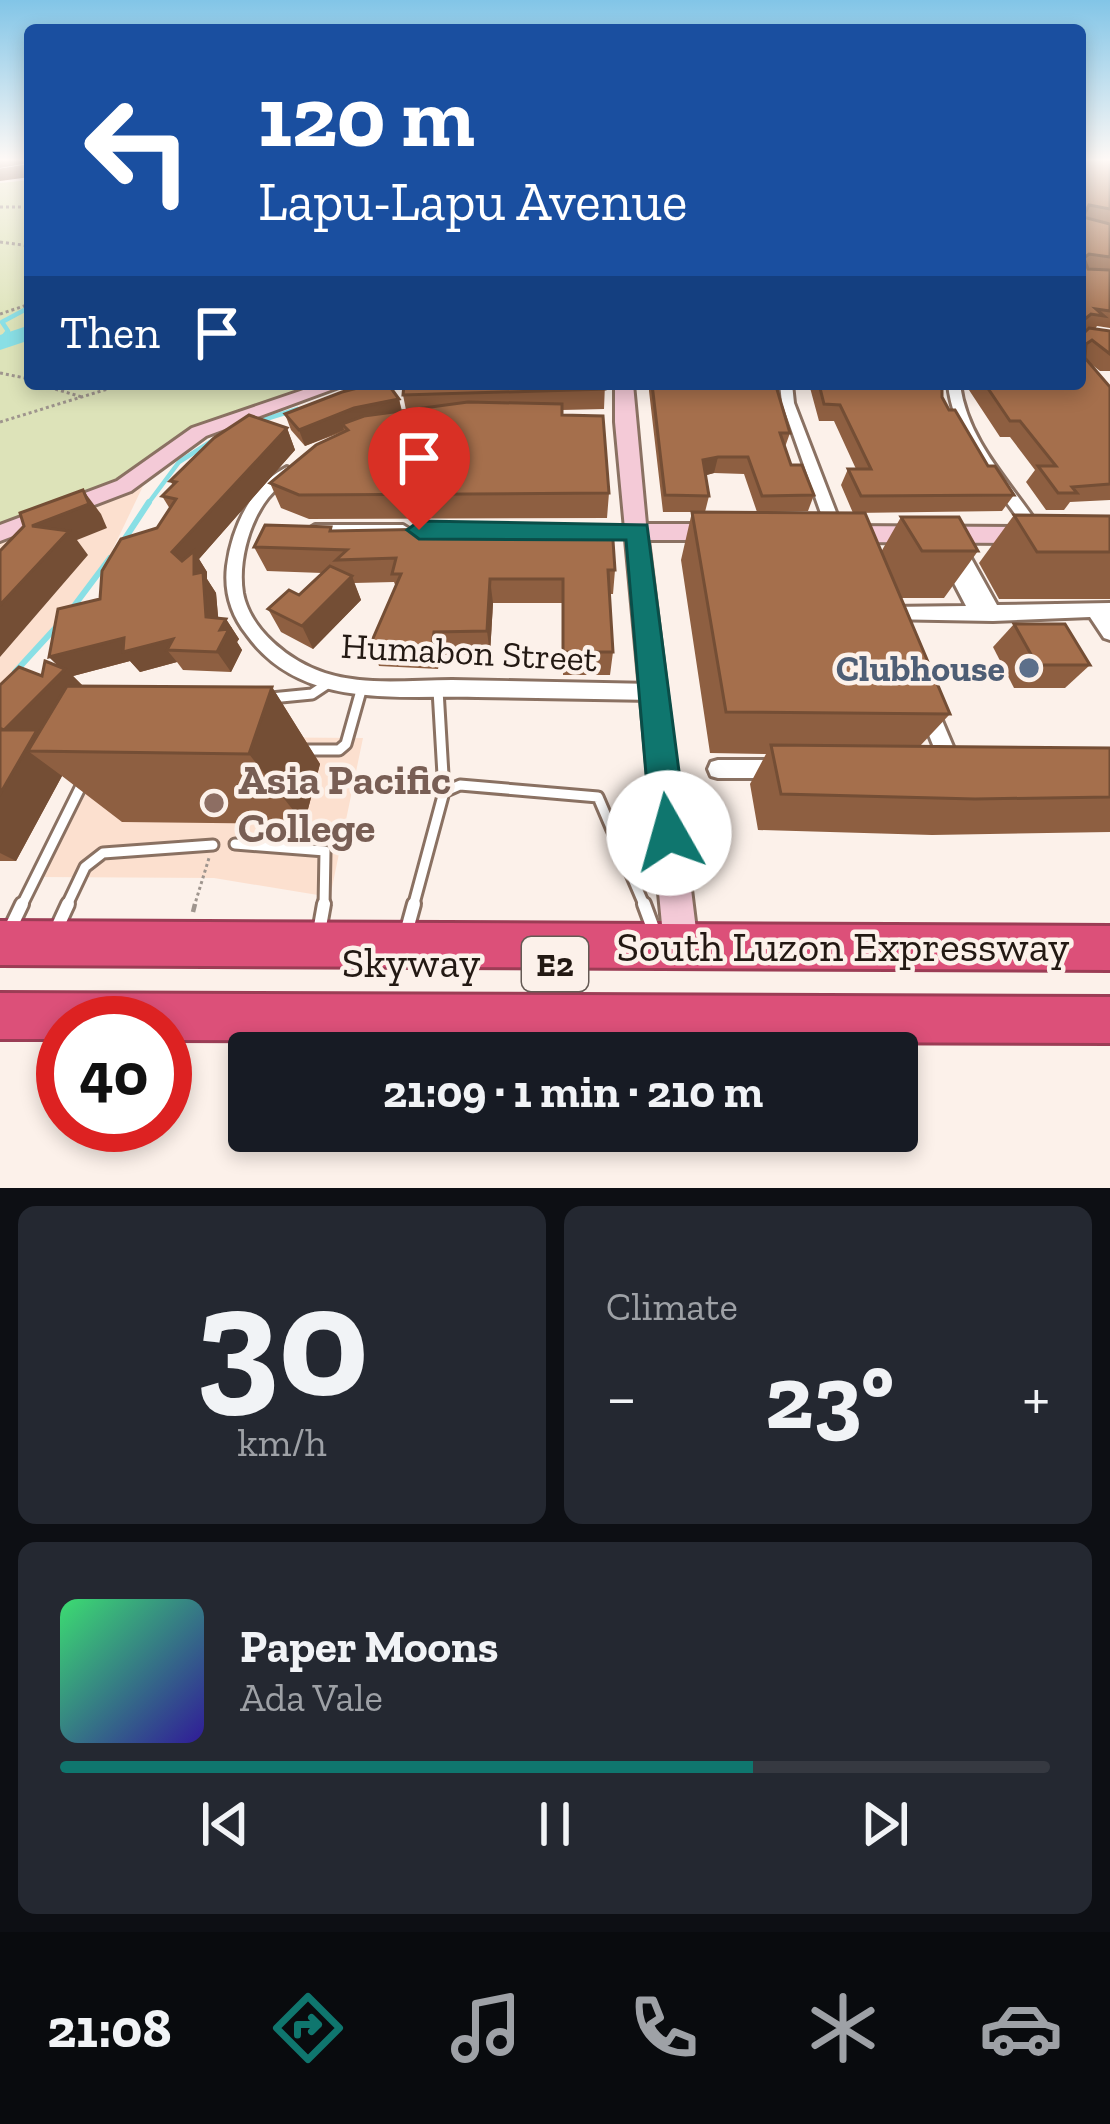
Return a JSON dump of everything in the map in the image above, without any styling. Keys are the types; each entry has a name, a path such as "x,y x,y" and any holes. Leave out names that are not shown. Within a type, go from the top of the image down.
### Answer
{"highway":[{"name":"South Luzon Expressway","path":"1,949 50,945 1110,948"},
{"name":"Skyway","path":"1,949 1110,968"},
{"name":"Skyway","path":"0,1016 1110,1023"},
{"name":"South Luzon Expressway","path":"192,1027 1110,1023"},
{"path":"0,1028 36,1027"}],"street":[{"path":"0,533 124,486 199,432 321,390"},
{"path":"625,390 626,531 653,692 670,945"},
{"path":"787,390 824,533 1047,535"},
{"path":"954,390 964,425 1047,535"},
{"path":"601,422 624,422"},
{"name":"Humabon Street","path":"307,458 256,501 242,530 232,591 242,616 264,643 304,673 362,687 653,692"},
{"path":"242,530 266,530"},
{"path":"290,530 431,530"},
{"path":"626,531 741,532"},
{"path":"944,534 986,614"},
{"path":"888,615 1102,610 1110,633"},
{"path":"920,692 963,770 929,770"},
{"path":"718,769 788,769"}],"lane":[{"path":"257,698 312,694 331,681"},
{"path":"293,750 339,750 346,744 362,687"},
{"path":"402,946 444,792 438,688"},
{"path":"1,949 84,780"},
{"path":"444,792 460,785 598,797 670,945"},
{"path":"235,844 325,851 327,889 317,945"},
{"path":"50,945 79,878 103,854 213,845"}],"path":[{"path":"58,390 84,398"},
{"path":"0,422 107,390"},
{"path":"200,883 213,845"}],"shaded area":[{"path":"143,486 110,555 66,613 0,685 0,540"},
{"name":"Asia Pacific College","path":"110,736 363,738 330,897 214,878 41,877"}],"green space":[{"path":"0,214 24,214 24,390 306,390 195,427 168,441 123,478 0,525"}],"building":[{"path":"1086,218 1110,224 1110,257 1086,256"},
{"path":"1086,264 1088,269 1110,270 1110,311 1096,309 1104,316 1086,318"},
{"path":"1086,331 1110,331 1110,354 1092,340 1086,344"},
{"path":"1086,359 1110,387 1110,484 1058,493 1038,466 1056,466 1020,421 1010,421 989,390 1086,390"},
{"path":"392,390 399,399 354,408 299,430 285,414 342,392"},
{"path":"403,390 571,390 403,395"},
{"path":"653,390 777,390 790,433 780,433 791,465 802,465 814,495 762,496 748,457 718,457 703,460 709,496 665,495"},
{"path":"820,390 942,390 949,410 955,410 988,466 995,466 1014,495 861,496 848,469 871,469 840,405 824,404"},
{"path":"468,402 562,404 562,415 603,416 609,493 299,495 270,483 316,445 348,430 342,424 364,416"},
{"path":"249,415 287,428 172,552 182,561 194,551 194,574 203,572 206,617 226,619 220,630 229,629 217,652 167,650 173,639 123,652 124,638 49,657 58,609 100,599 102,571 121,539 157,528 176,499 162,496 176,482 170,481 214,438"},
{"path":"83,490 89,504 32,526 69,531 0,605 0,551 24,526 20,513"},
{"path":"692,512 865,513 950,714 726,712"},
{"path":"1014,515 1110,516 1110,552 1037,552"},
{"path":"901,517 959,517 978,551 922,551"},
{"path":"265,525 331,527 330,531 612,526 615,570 608,570 613,652 563,652 563,579 490,579 487,631 434,632 432,646 371,643 401,574 392,574 396,558 336,560 347,550 254,547"},
{"path":"330,566 352,576 302,626 268,609 289,590 299,595"},
{"path":"1014,624 1065,624 1090,665 1037,665"},
{"path":"45,661 65,669 4,730 0,728 0,685 19,667 42,676"},
{"path":"67,686 272,687 249,754 28,751"},
{"path":"0,730 37,730 0,794"},
{"path":"771,745 1110,748 1110,797 781,794"}],"waterway":[{"path":"0,341 8,331 2,322 24,310"},
{"path":"0,343 24,334"},
{"path":"259,421 298,409"},
{"path":"147,505 179,462 229,430"},
{"path":"122,543 147,505"},
{"path":"71,610 110,558"},
{"path":"15,672 59,624"}],"place":[{"name":"Clubhouse","path":"1029,668"},
{"name":"Asia Pacific College","path":"214,803"}],"route":[{"path":"419,530 638,532 669,833"}]}
